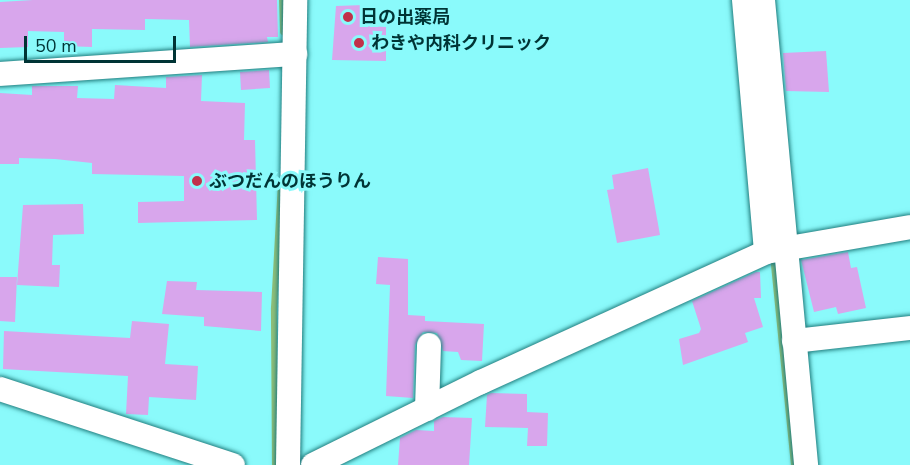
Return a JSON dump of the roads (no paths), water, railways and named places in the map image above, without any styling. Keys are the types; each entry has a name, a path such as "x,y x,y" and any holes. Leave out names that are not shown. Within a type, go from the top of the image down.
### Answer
{"street":[{"path":"288,465 295,0"},
{"path":"744,0 774,251 794,341 806,465"},
{"path":"763,0 774,251"},
{"path":"0,74 295,54"},
{"path":"313,465 427,409 774,251 910,227"},
{"path":"794,341 910,328"},
{"path":"427,409 429,345"},
{"path":"0,389 233,465"}],"waterway":[{"path":"282,0 283,32"},
{"path":"275,465 274,308 281,181"},
{"path":"773,255 794,465"}],"place":[{"name":"日の出薬局","path":"348,17"},
{"name":"わきや内科クリニック","path":"359,43"},
{"name":"ぶつだんのほうりん","path":"197,181"}]}
